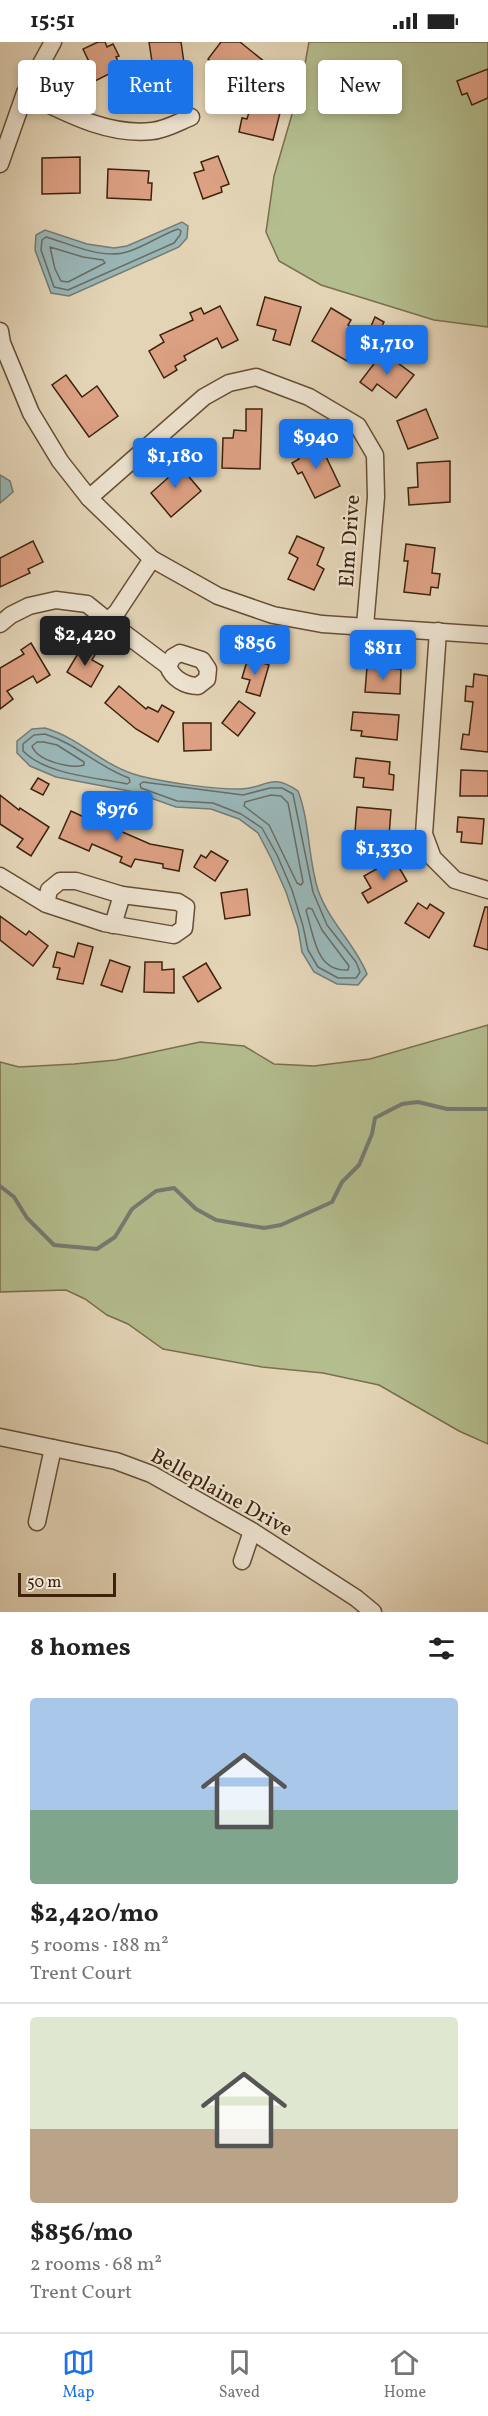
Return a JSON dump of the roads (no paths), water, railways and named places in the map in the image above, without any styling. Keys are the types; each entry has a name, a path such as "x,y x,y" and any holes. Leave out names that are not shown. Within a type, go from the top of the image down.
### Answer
{"street":[{"path":"43,60 53,42"},
{"path":"0,164 18,113"},
{"path":"68,114 120,131 154,132 191,117"},
{"path":"0,331 2,343 31,413 60,461 89,498 152,559 218,596 273,615 322,624 488,634"},
{"name":"Elm Drive","path":"89,498 204,397 229,383 256,377 309,397 358,426 375,455 376,497 365,626"},
{"path":"108,621 117,612 152,559"},
{"path":"0,624 11,615 29,606 56,600 87,604 168,666"},
{"path":"438,631 424,834 433,858 455,880 488,890"},
{"path":"0,876 46,904 113,925 174,934 184,928 186,907 178,902 122,895 76,881 60,881 49,890 46,904"},
{"path":"113,925 122,895"},
{"name":"Belleplaine Drive","path":"0,1437 116,1461 151,1474 252,1531 356,1598 373,1612"},
{"path":"37,1522 53,1448"},
{"path":"242,1561 252,1531"}],"water":[{"path":"182,222 188,226 187,238 179,247 69,296 51,293 35,250 36,235 45,230 87,244 114,248 127,246"},
{"path":"0,475 10,481 13,492 0,503"},
{"path":"45,728 70,739 115,766 140,776 229,789 250,788 275,782 289,785 298,791 305,815 312,866 318,890 367,974 358,985 337,984 314,972 302,952 298,928 286,892 258,833 239,819 211,809 176,807 134,792 56,777 30,766 17,753 17,741 32,729"}],"waterway":[{"path":"0,1186 14,1197 27,1218 54,1245 97,1249 115,1237 132,1209 156,1191 174,1188 196,1209 216,1220 264,1228 281,1225 332,1202 342,1182 359,1165 372,1134 375,1118 402,1104 418,1102 447,1109 488,1109"}]}
